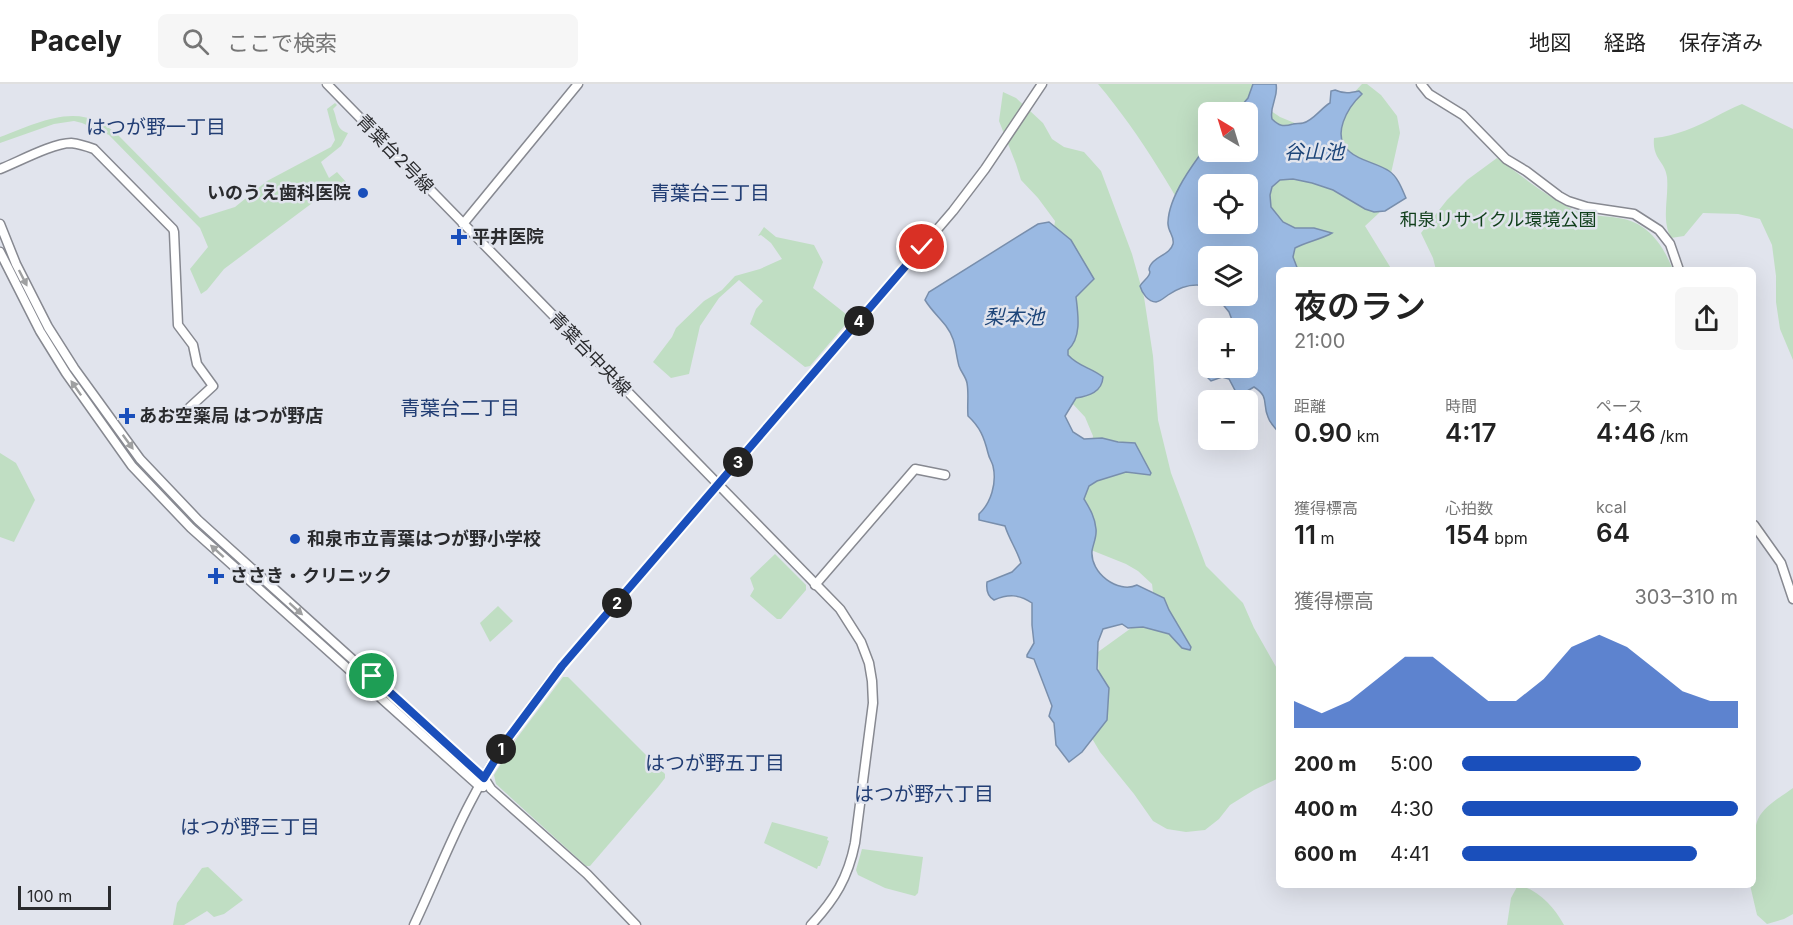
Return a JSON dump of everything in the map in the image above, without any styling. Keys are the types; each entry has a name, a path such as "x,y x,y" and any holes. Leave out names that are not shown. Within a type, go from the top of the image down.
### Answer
{"street":[{"name":"青葉台2号線","path":"327,84 463,224"},
{"path":"463,224 578,84"},
{"path":"414,925 456,832 482,782 509,737 562,666 953,211 985,169 1042,84"},
{"path":"1421,84 1429,94 1463,115 1506,159 1559,196 1587,207 1634,214 1659,230 1670,244 1678,267"},
{"path":"0,169 68,143 82,144 94,149 172,229 174,232 178,325 193,345 197,364 213,386 189,408"},
{"path":"0,224 16,264 48,327 74,368 140,459 198,520 482,782"},
{"name":"青葉台中央線","path":"463,224 840,609 861,642 869,663 873,698 852,861 836,895 811,925"},
{"path":"0,252 45,339 66,373 132,466 191,528 587,874 636,925"},
{"path":"815,585 915,469 945,475"},
{"path":"1756,528 1781,563 1793,599"}],"green space":[{"path":"1098,84 1261,84 1261,104 1280,117 1302,126 1350,97 1362,84 1367,84 1381,95 1397,116 1400,133 1385,200 1379,213 1365,226 1390,267 1276,267 1276,277 1254,318 1248,318 1248,306 1258,306 1258,246 1203,246 1158,167"},
{"path":"1003,92 1016,98 1043,123 1052,139 1064,147 1084,152 1101,171 1132,254 1144,297 1153,356 1158,420 1171,473 1206,566 1243,603 1276,667 1276,779 1230,805 1219,819 1205,830 1186,832 1167,829 1153,821 1100,752 1090,735 1099,688 1098,652 1134,626 1154,600 1152,584 1126,564 1091,550 1078,530 1093,436 1085,417 1071,402 1052,343 1052,241 1055,221 1021,180 999,121"},
{"path":"335,103 337,105 333,109 338,123 341,129 348,133 341,146 321,162 329,178 337,172 346,182 331,189 224,269 201,294 190,269 208,247 200,228 109,135 74,121 54,124 0,143 0,137 49,119 74,116 99,122 115,132 200,218 235,207 267,181 331,147 335,140 327,109"},
{"path":"1742,104 1793,129 1793,360 1780,329 1772,245 1760,219 1738,214 1703,213 1684,236 1671,238 1666,223 1667,177 1655,151 1654,138 1686,130"},
{"name":"和泉リサイクル環境公園","path":"1497,158 1542,191 1576,211 1624,219 1641,226 1655,238 1672,267 1435,267 1421,233 1447,200 1467,180"},
{"path":"764,227 776,237 814,245 823,262 813,288 851,318 810,366 805,367 750,324 756,309 763,301 739,280 719,298 700,326 689,374 671,378 653,362 676,328 704,301 722,290 735,276 760,269 782,259 771,243 761,235 758,236"},
{"path":"0,453 16,463 35,500 14,542 0,537"},
{"path":"775,554 806,585 806,590 781,619 777,619 750,596 754,589 750,578"},
{"path":"498,606 513,621 490,642 480,623"},
{"path":"563,677 568,677 665,774 665,778 658,787 590,866 586,866 496,784 494,775 517,738"},
{"path":"1793,788 1793,914 1767,924 1757,915 1751,888 1756,888 1756,825 1765,810"},
{"path":"772,822 828,837 829,841 820,866 817,869 764,843"},
{"path":"862,849 923,857 918,893 915,896 885,888 858,875 856,870"},
{"path":"208,867 243,900 224,914 214,917 207,911 184,925 173,925 177,903 202,868"},
{"path":"1516,888 1528,888 1545,900 1564,925 1507,925 1511,898"}],"water":[{"name":"谷山池","path":"1253,84 1276,84 1277,89 1271,114 1272,119 1281,125 1307,122 1330,103 1331,91 1347,93 1359,91 1362,94 1351,106 1343,122 1341,138 1344,145 1354,155 1384,168 1395,176 1406,198 1385,211 1374,212 1333,190 1312,183 1293,179 1280,180 1272,187 1271,207 1283,222 1295,228 1314,228 1332,233 1295,248 1293,257 1297,267 1276,267 1276,429 1266,412 1262,394 1254,387 1249,390 1235,390 1229,379 1226,378 1258,378 1258,318 1231,318 1224,306 1258,306 1258,246 1198,246 1198,285 1178,289 1156,302 1148,299 1140,286 1149,275 1152,263 1166,253 1173,244 1168,222 1169,212 1177,191 1198,158 1198,162 1258,162 1258,102 1245,102"},
{"name":"梨本池","path":"1049,222 1071,240 1094,279 1076,297 1077,332 1068,350 1068,355 1103,377 1097,390 1076,398 1065,416 1073,432 1084,439 1102,438 1135,443 1151,473 1150,475 1126,472 1097,481 1089,486 1084,499 1092,513 1095,525 1093,559 1100,574 1114,584 1122,587 1137,585 1164,598 1191,647 1190,650 1182,648 1169,634 1143,627 1128,628 1122,624 1103,629 1098,642 1097,669 1109,688 1107,720 1082,752 1069,762 1056,745 1054,723 1049,716 1052,706 1034,659 1027,657 1034,643 1032,603 1013,596 994,600 987,592 987,582 1012,572 1021,563 1005,526 979,520 979,514 987,504 992,492 993,466 981,433 968,416 967,383 959,366 952,336 925,300 929,292 1038,224"}],"place":[{"name":"いのうえ歯科医院","path":"363,193"},
{"name":"平井医院","path":"459,237"},
{"name":"あお空薬局 はつが野店","path":"127,416"},
{"name":"和泉市立青葉はつが野小学校","path":"295,539"},
{"name":"ささき・クリニック","path":"216,576"}],"district":[{"name":"はつが野一丁目","path":"156,127"},
{"name":"青葉台三丁目","path":"710,193"},
{"name":"青葉台二丁目","path":"460,408"},
{"name":"はつが野五丁目","path":"715,763"},
{"name":"はつが野六丁目","path":"924,794"},
{"name":"はつが野三丁目","path":"250,827"}],"route":[{"path":"372,676 484,778 509,737 562,666 922,247"}]}
